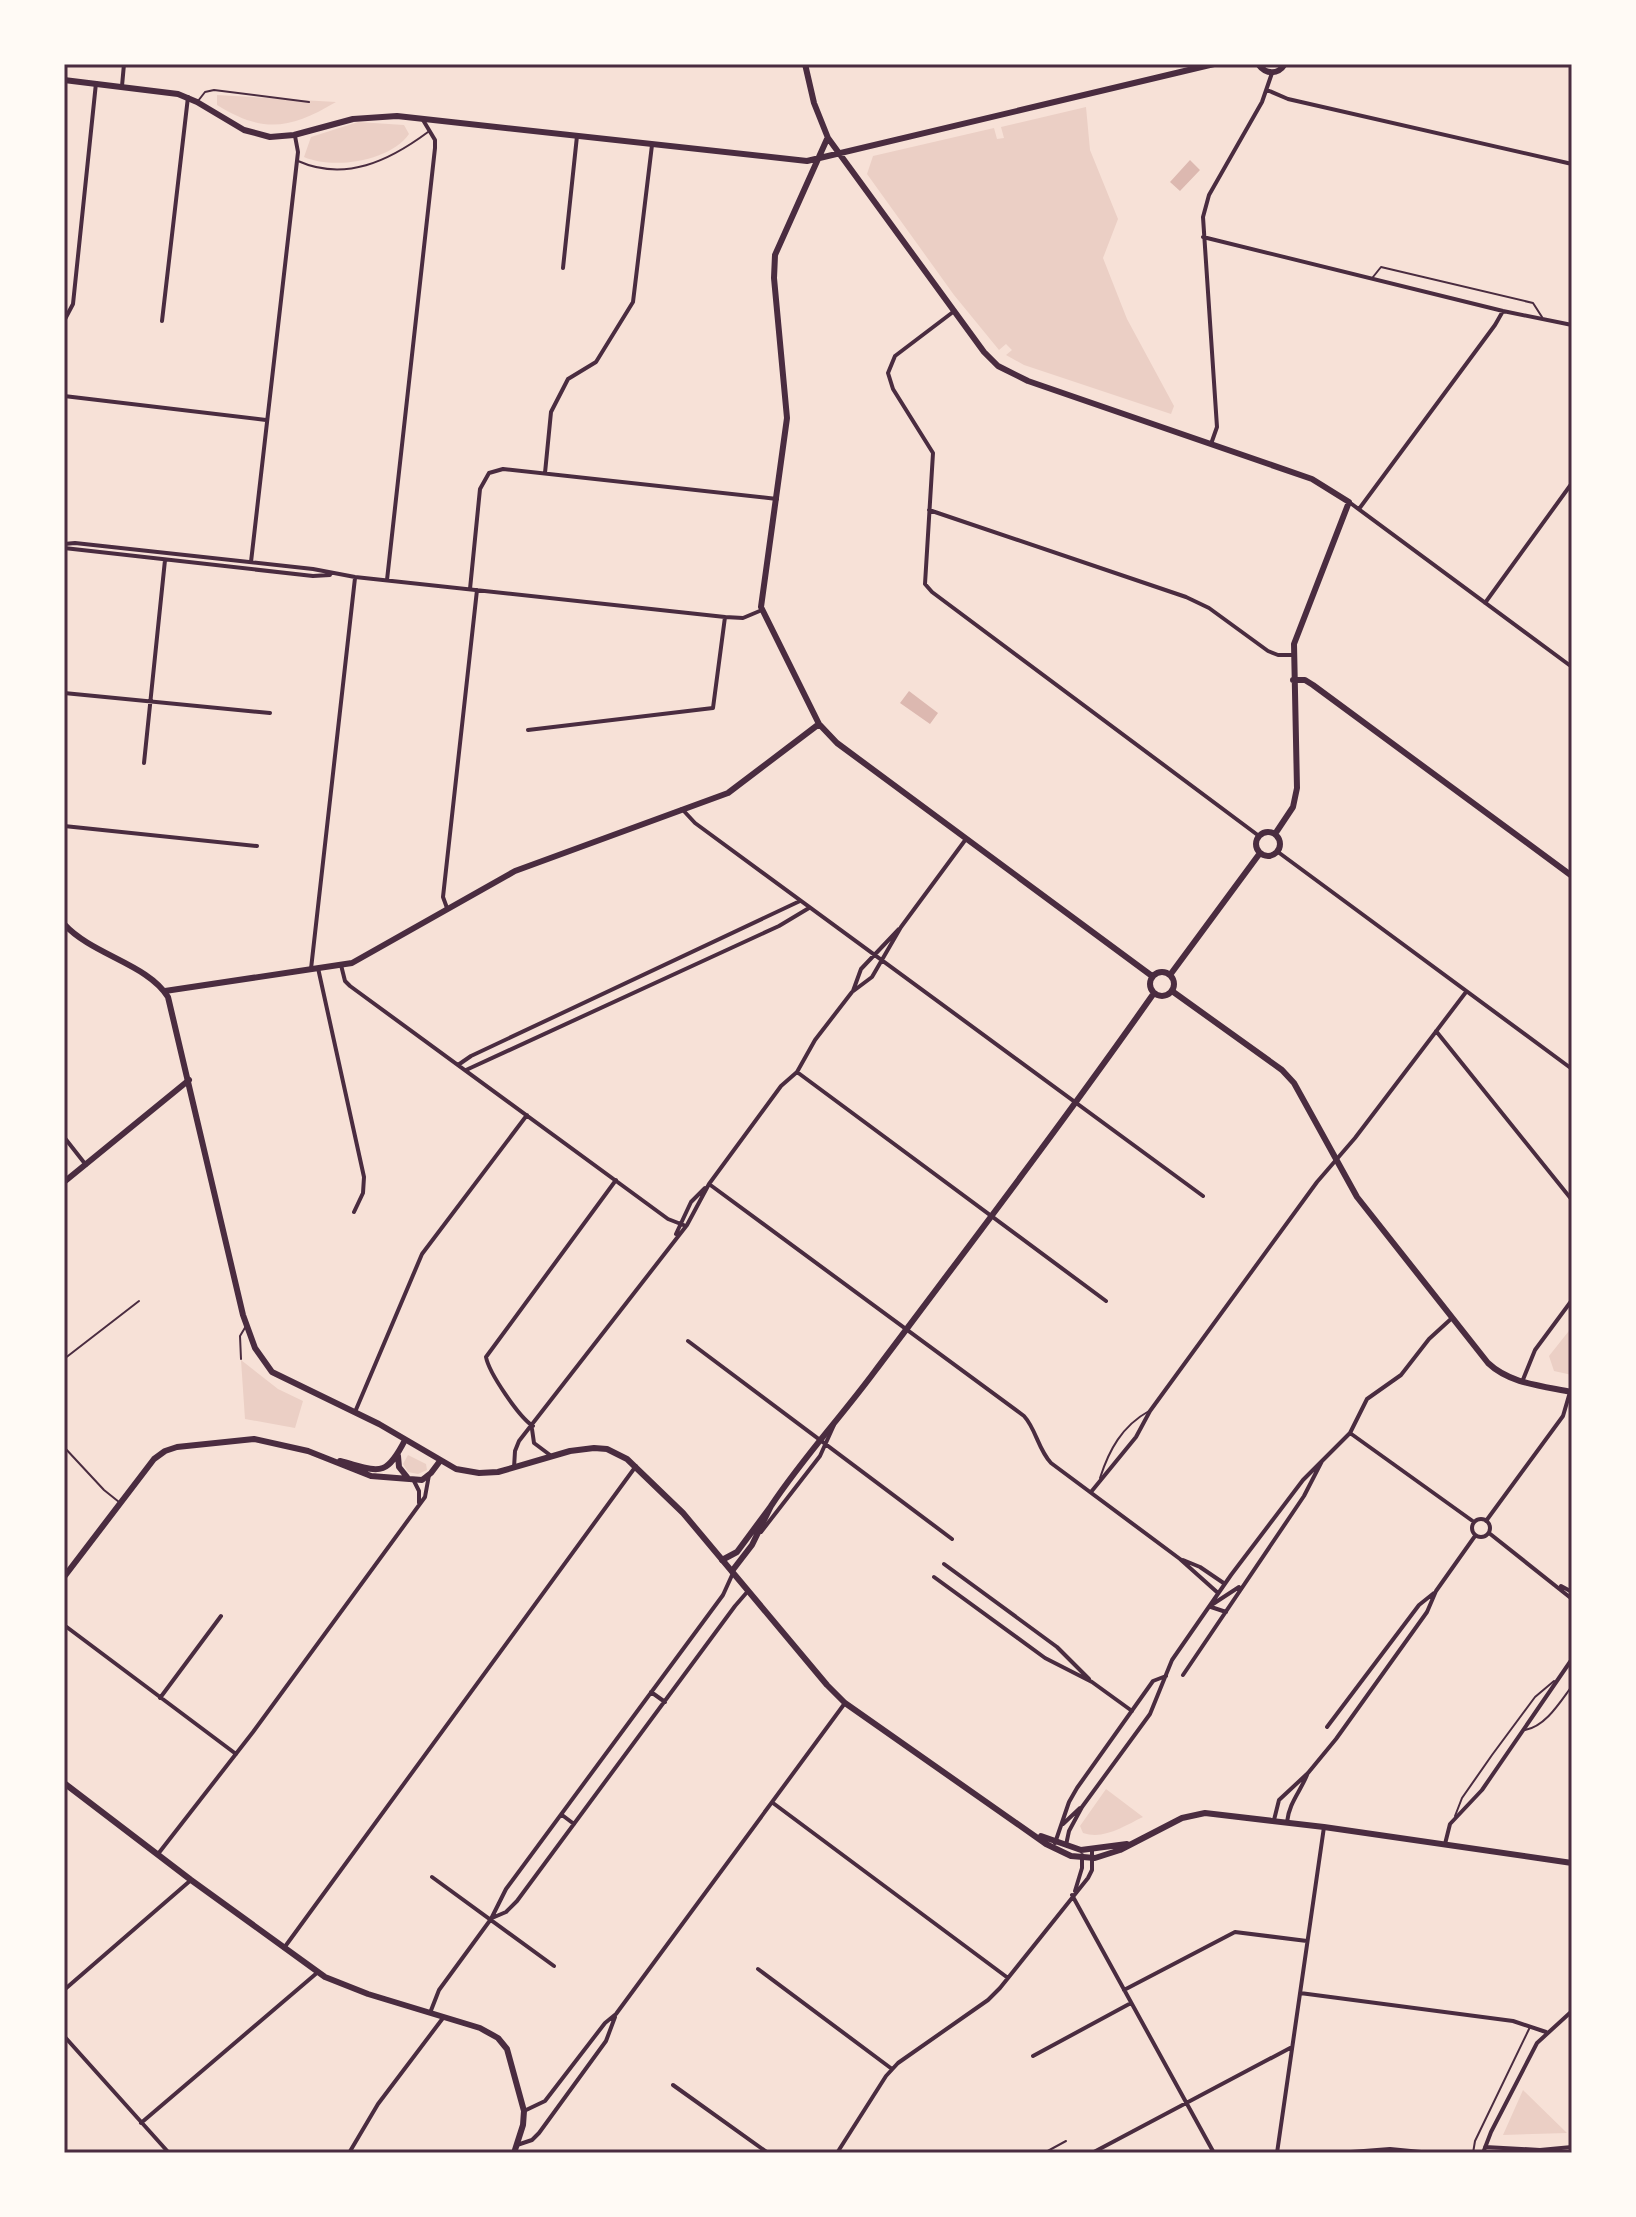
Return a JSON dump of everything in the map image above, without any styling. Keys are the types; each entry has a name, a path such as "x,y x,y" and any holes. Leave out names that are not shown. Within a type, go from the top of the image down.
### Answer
{"street":[{"path":"122,86 124,64"},
{"path":"805,64 814,103 826,135 990,359 1017,377 1312,479 1359,509 1572,667"},
{"path":"64,80 168,91 188,97 253,134 270,137 294,135 367,117 421,118 799,161 1214,64"},
{"path":"1258,64 1272,73 1281,70 1285,64"},
{"path":"1211,444 1217,427 1203,217 1209,195 1267,90 1272,73"},
{"path":"64,321 73,304 96,83"},
{"path":"1267,90 1288,99 1572,164"},
{"path":"162,321 188,97"},
{"path":"387,580 435,148 435,140 421,118"},
{"path":"251,562 297,160 294,135"},
{"path":"826,135 826,145 775,255 774,278 787,418 762,610 819,724 846,751 1152,976"},
{"path":"563,268 577,136"},
{"path":"545,473 551,412 568,379 596,362 633,302 652,145"},
{"path":"1203,237 1572,325"},
{"path":"1359,509 1503,311"},
{"path":"953,312 895,356 888,373 893,389 933,453 924,572 928,588 1259,836"},
{"path":"64,396 266,420"},
{"path":"470,589 480,489 489,473 503,469 777,499"},
{"path":"1485,603 1572,483"},
{"path":"1275,834 1293,807 1297,788 1292,655 1297,631 1349,502"},
{"path":"929,510 1186,597 1209,608 1268,651 1292,655"},
{"path":"64,546 75,543 725,617 743,618 762,610"},
{"path":"64,546 313,576 336,574"},
{"path":"144,763 165,560"},
{"path":"354,1212 363,1196 364,1177 314,968 355,577"},
{"path":"447,908 443,897 477,590"},
{"path":"528,730 713,708 725,617"},
{"path":"1293,680 1305,680 1313,685 1572,876"},
{"path":"64,693 270,713"},
{"path":"165,991 341,965 362,958 515,871 728,793 819,724"},
{"path":"682,809 695,823 809,908 1203,1196"},
{"path":"64,826 257,846"},
{"path":"1265,832 1275,834 1281,844 1278,852 1267,856 1260,853 1256,843 1259,836 1265,832"},
{"path":"852,992 871,978 901,927 966,839"},
{"path":"1278,852 1572,1069"},
{"path":"1170,975 1260,853"},
{"path":"458,1065 471,1056 800,901"},
{"path":"466,1070 779,926 809,908"},
{"path":"64,924 83,942 165,991 172,1008 246,1326 260,1359 272,1372 456,1469 488,1473 578,1449 599,1448 621,1455 636,1465 683,1513 845,1703 1038,1836 1082,1858 1120,1850 1182,1818 1199,1813 1274,1820 1572,1863"},
{"path":"514,1468 517,1445 684,1225 693,1199 709,1184 781,1086 797,1072 808,1050 852,992 861,969 901,927"},
{"path":"341,965 345,981 350,986 668,1219 684,1225"},
{"path":"1159,972 1170,975 1175,985 1172,991 1166,996 1154,993 1150,987 1152,976 1159,972"},
{"path":"1172,991 1282,1070 1294,1083 1357,1197 1496,1371 1522,1382 1571,1392 1563,1416 1486,1521"},
{"path":"1091,1493 1136,1437 1150,1411 1317,1182 1466,992"},
{"path":"722,1560 737,1552 820,1439 838,1420 1154,993"},
{"path":"1436,1031 1572,1200"},
{"path":"797,1072 1106,1301"},
{"path":"64,1182 189,1080"},
{"path":"354,1413 422,1254 527,1115"},
{"path":"64,1137 86,1165"},
{"path":"553,1457 534,1443 533,1426 522,1417 490,1369 486,1357 616,1180"},
{"path":"709,1184 1025,1417 1051,1463 1180,1559 1218,1593"},
{"path":"1522,1382 1535,1350 1572,1300"},
{"path":"1064,1850 1069,1831 1082,1807 1150,1714 1172,1660 1218,1593 1298,1485 1350,1433 1367,1399 1401,1375 1429,1339 1452,1318"},
{"path":"688,1341 952,1539"},
{"path":"430,2013 443,1984 491,1919 506,1889 723,1595 732,1572 827,1444 838,1420"},
{"path":"1350,1433 1474,1522"},
{"path":"64,1577 154,1459 171,1448 254,1439 378,1469 392,1464 405,1440"},
{"path":"399,1453 399,1469 419,1491 418,1505"},
{"path":"321,1456 367,1475 422,1480 440,1461"},
{"path":"1183,1675 1304,1496 1325,1456"},
{"path":"284,1948 636,1465"},
{"path":"158,1854 236,1754 427,1494 429,1475"},
{"path":"754,1541 771,1506"},
{"path":"1478,1519 1486,1521 1490,1525 1489,1533 1481,1538 1475,1536 1471,1528 1478,1519"},
{"path":"1489,1533 1572,1599"},
{"path":"1274,1820 1279,1800 1308,1773 1336,1739 1428,1610 1436,1591 1475,1536"},
{"path":"1180,1559 1200,1567 1225,1584"},
{"path":"944,1564 1057,1647 1092,1682"},
{"path":"934,1577 1045,1658 1092,1682 1132,1711"},
{"path":"1552,1581 1572,1592"},
{"path":"1211,1606 1244,1583"},
{"path":"491,1919 511,1909 748,1591"},
{"path":"1327,1727 1411,1614 1436,1591"},
{"path":"1211,1606 1226,1612"},
{"path":"160,1698 221,1616"},
{"path":"64,1625 236,1754"},
{"path":"1445,1844 1450,1824 1479,1794 1572,1659"},
{"path":"1054,1845 1073,1795 1154,1680 1166,1676"},
{"path":"651,1692 665,1702"},
{"path":"524,2111 545,2101 605,2023 616,2014 845,1703"},
{"path":"1287,1822 1289,1804 1302,1788 1308,1773"},
{"path":"64,1783 318,1972 350,1987 490,2032 503,2042 524,2111 514,2153"},
{"path":"772,1803 1008,1978"},
{"path":"1062,1824 1082,1807"},
{"path":"562,1815 574,1824"},
{"path":"1277,2153 1324,1827"},
{"path":"1064,1850 1127,1844"},
{"path":"837,2153 892,2069 988,2000 1008,1978 1090,1875 1092,1849"},
{"path":"1081,1850 1082,1858 1073,1893 1214,2153"},
{"path":"432,1877 554,1966"},
{"path":"64,1990 191,1880"},
{"path":"1124,1990 1235,1932 1307,1941"},
{"path":"758,1969 892,2069"},
{"path":"141,2123 318,1972"},
{"path":"1300,1993 1513,2021 1546,2032"},
{"path":"1033,2056 1131,2003"},
{"path":"1483,2153 1536,2045 1546,2032 1572,2011"},
{"path":"517,2145 532,2140 539,2133 606,2041 616,2014"},
{"path":"349,2153 378,2104 444,2017"},
{"path":"64,2036 169,2153"},
{"path":"1092,2153 1292,2047"},
{"path":"673,2085 768,2153"},
{"path":"1485,2147 1540,2150 1572,2147"},
{"path":"1351,2153 1421,2153"}],"lane":[{"path":"197,102 205,92 214,90 309,102"},
{"path":"297,160 327,171 360,167 406,148 429,132"},
{"path":"1373,278 1381,267 1435,279 1533,303 1543,318"},
{"path":"64,1359 139,1301"},
{"path":"241,1359 240,1335 246,1326"},
{"path":"1098,1483 1109,1453 1126,1427 1150,1411"},
{"path":"64,1447 120,1503"},
{"path":"1450,1824 1462,1798 1492,1755 1535,1697 1557,1679"},
{"path":"1524,1730 1537,1726 1572,1686"},
{"path":"1473,2153 1475,2141 1531,2026"},
{"path":"1044,2153 1066,2141"}],"shaded area":[{"path":"217,95 336,102 305,118 263,124 249,121 217,105"},
{"path":"1086,107 1090,150 1118,219 1103,258 1127,319 1174,406 1171,414 1024,365 1006,355 1012,350 1006,344 999,350 954,295 867,174 873,156 994,128 997,139 1004,138 1001,127"},
{"path":"358,122 404,125 409,134 389,151 375,157 330,163 304,157 311,137"},
{"path":"1190,160 1200,170 1180,191 1170,182"},
{"path":"909,691 938,713 930,724 900,703"},
{"path":"1572,1327 1572,1375 1554,1371 1549,1356"},
{"path":"241,1360 278,1389 303,1401 295,1428 245,1419"},
{"path":"408,1455 426,1464 427,1470 418,1474 408,1472 403,1464"},
{"path":"1106,1789 1143,1817 1099,1835 1083,1833 1080,1826"},
{"path":"1523,2090 1567,2133 1503,2135"}]}
